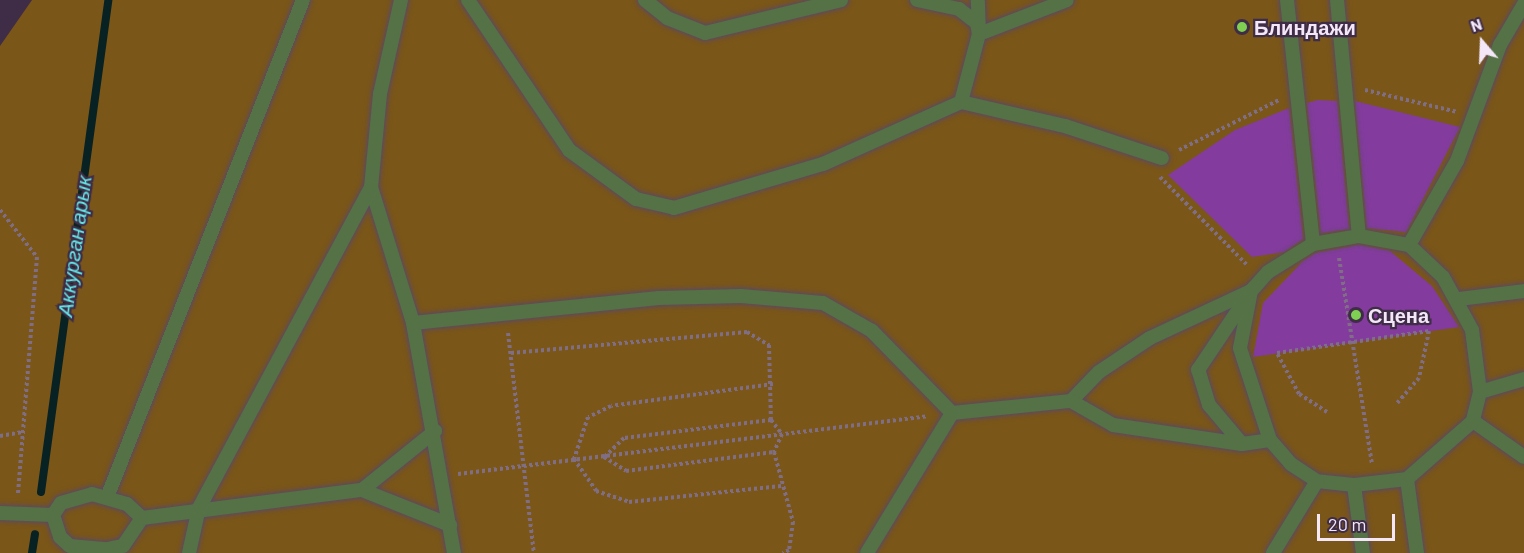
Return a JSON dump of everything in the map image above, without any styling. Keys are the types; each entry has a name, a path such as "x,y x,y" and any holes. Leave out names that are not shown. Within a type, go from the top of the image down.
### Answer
{"lane":[{"path":"108,495 303,0"},
{"path":"189,553 199,508 370,187 380,94 401,0"},
{"path":"468,0 569,150 636,199 674,208 823,164 961,102 1065,126 1162,158"},
{"path":"645,0 667,18 705,33 841,0"},
{"path":"916,0 959,9 977,23 979,34"},
{"path":"961,102 979,34 978,0"},
{"path":"979,34 1067,0"},
{"path":"1287,0 1313,244"},
{"path":"1337,0 1359,236"},
{"path":"1409,245 1457,161 1500,45 1524,4"},
{"path":"370,187 413,323 435,431 454,553"},
{"path":"1242,444 1209,405 1198,370 1251,291 1261,280 1313,244 1359,236 1409,245 1459,299 1472,330 1480,392 1473,421 1407,479 1354,485 1317,481 1291,464 1270,440 1240,348 1251,291"},
{"path":"1071,402 1099,372 1150,338 1251,291"},
{"path":"1459,299 1524,291"},
{"path":"413,323 505,311 729,296 823,303 872,331 952,413"},
{"path":"1480,392 1524,379"},
{"path":"952,413 1071,402 1113,425 1242,444 1270,440"},
{"path":"867,553 952,413"},
{"path":"1473,421 1524,457"},
{"path":"362,490 435,431"},
{"path":"1407,479 1417,553"},
{"path":"1273,553 1317,481"},
{"path":"1354,485 1363,553"},
{"path":"0,513 17,510 54,515 76,496 108,495 142,518 199,508 362,490 450,525"},
{"path":"54,515 60,537 70,546 106,549 123,546 142,518"}],"path":[{"path":"1162,158 1160,180 1261,280"},
{"path":"0,210 37,257 17,510"},
{"path":"1336,240 1374,482"},
{"path":"505,311 534,553"},
{"path":"1328,412 1299,394 1277,353 1429,331 1419,378 1397,403"},
{"path":"511,353 747,332 769,345 772,384 771,420 782,434"},
{"path":"574,459 588,417 611,406 772,384"},
{"path":"442,475 952,413"},
{"path":"604,457 624,438 771,420"},
{"path":"0,436 23,432"},
{"path":"782,434 774,452 781,486 793,522 789,550 783,553"},
{"path":"604,457 626,471 774,452"},
{"path":"574,459 596,491 629,502 781,486"}],"shaded area":[{"path":"32,0 1524,0 1524,553 0,553 0,46"}],"building":[{"path":"1318,100 1337,101 1349,229 1321,233 1307,103"},
{"path":"1355,101 1460,127 1406,232 1367,228"},
{"path":"1289,108 1303,239 1284,252 1252,257 1168,175 1235,130"},
{"name":"Сцена","path":"1359,245 1390,251 1432,286 1459,327 1253,357 1263,303 1303,261 1316,253"}],"waterway":[{"name":"Аккурган арык","path":"41,492 108,0"},
{"name":"Аккурган арык","path":"32,553 35,534"}],"place":[{"name":"Блиндажи","path":"1242,27"},
{"name":"Сцена","path":"1356,315"}]}
